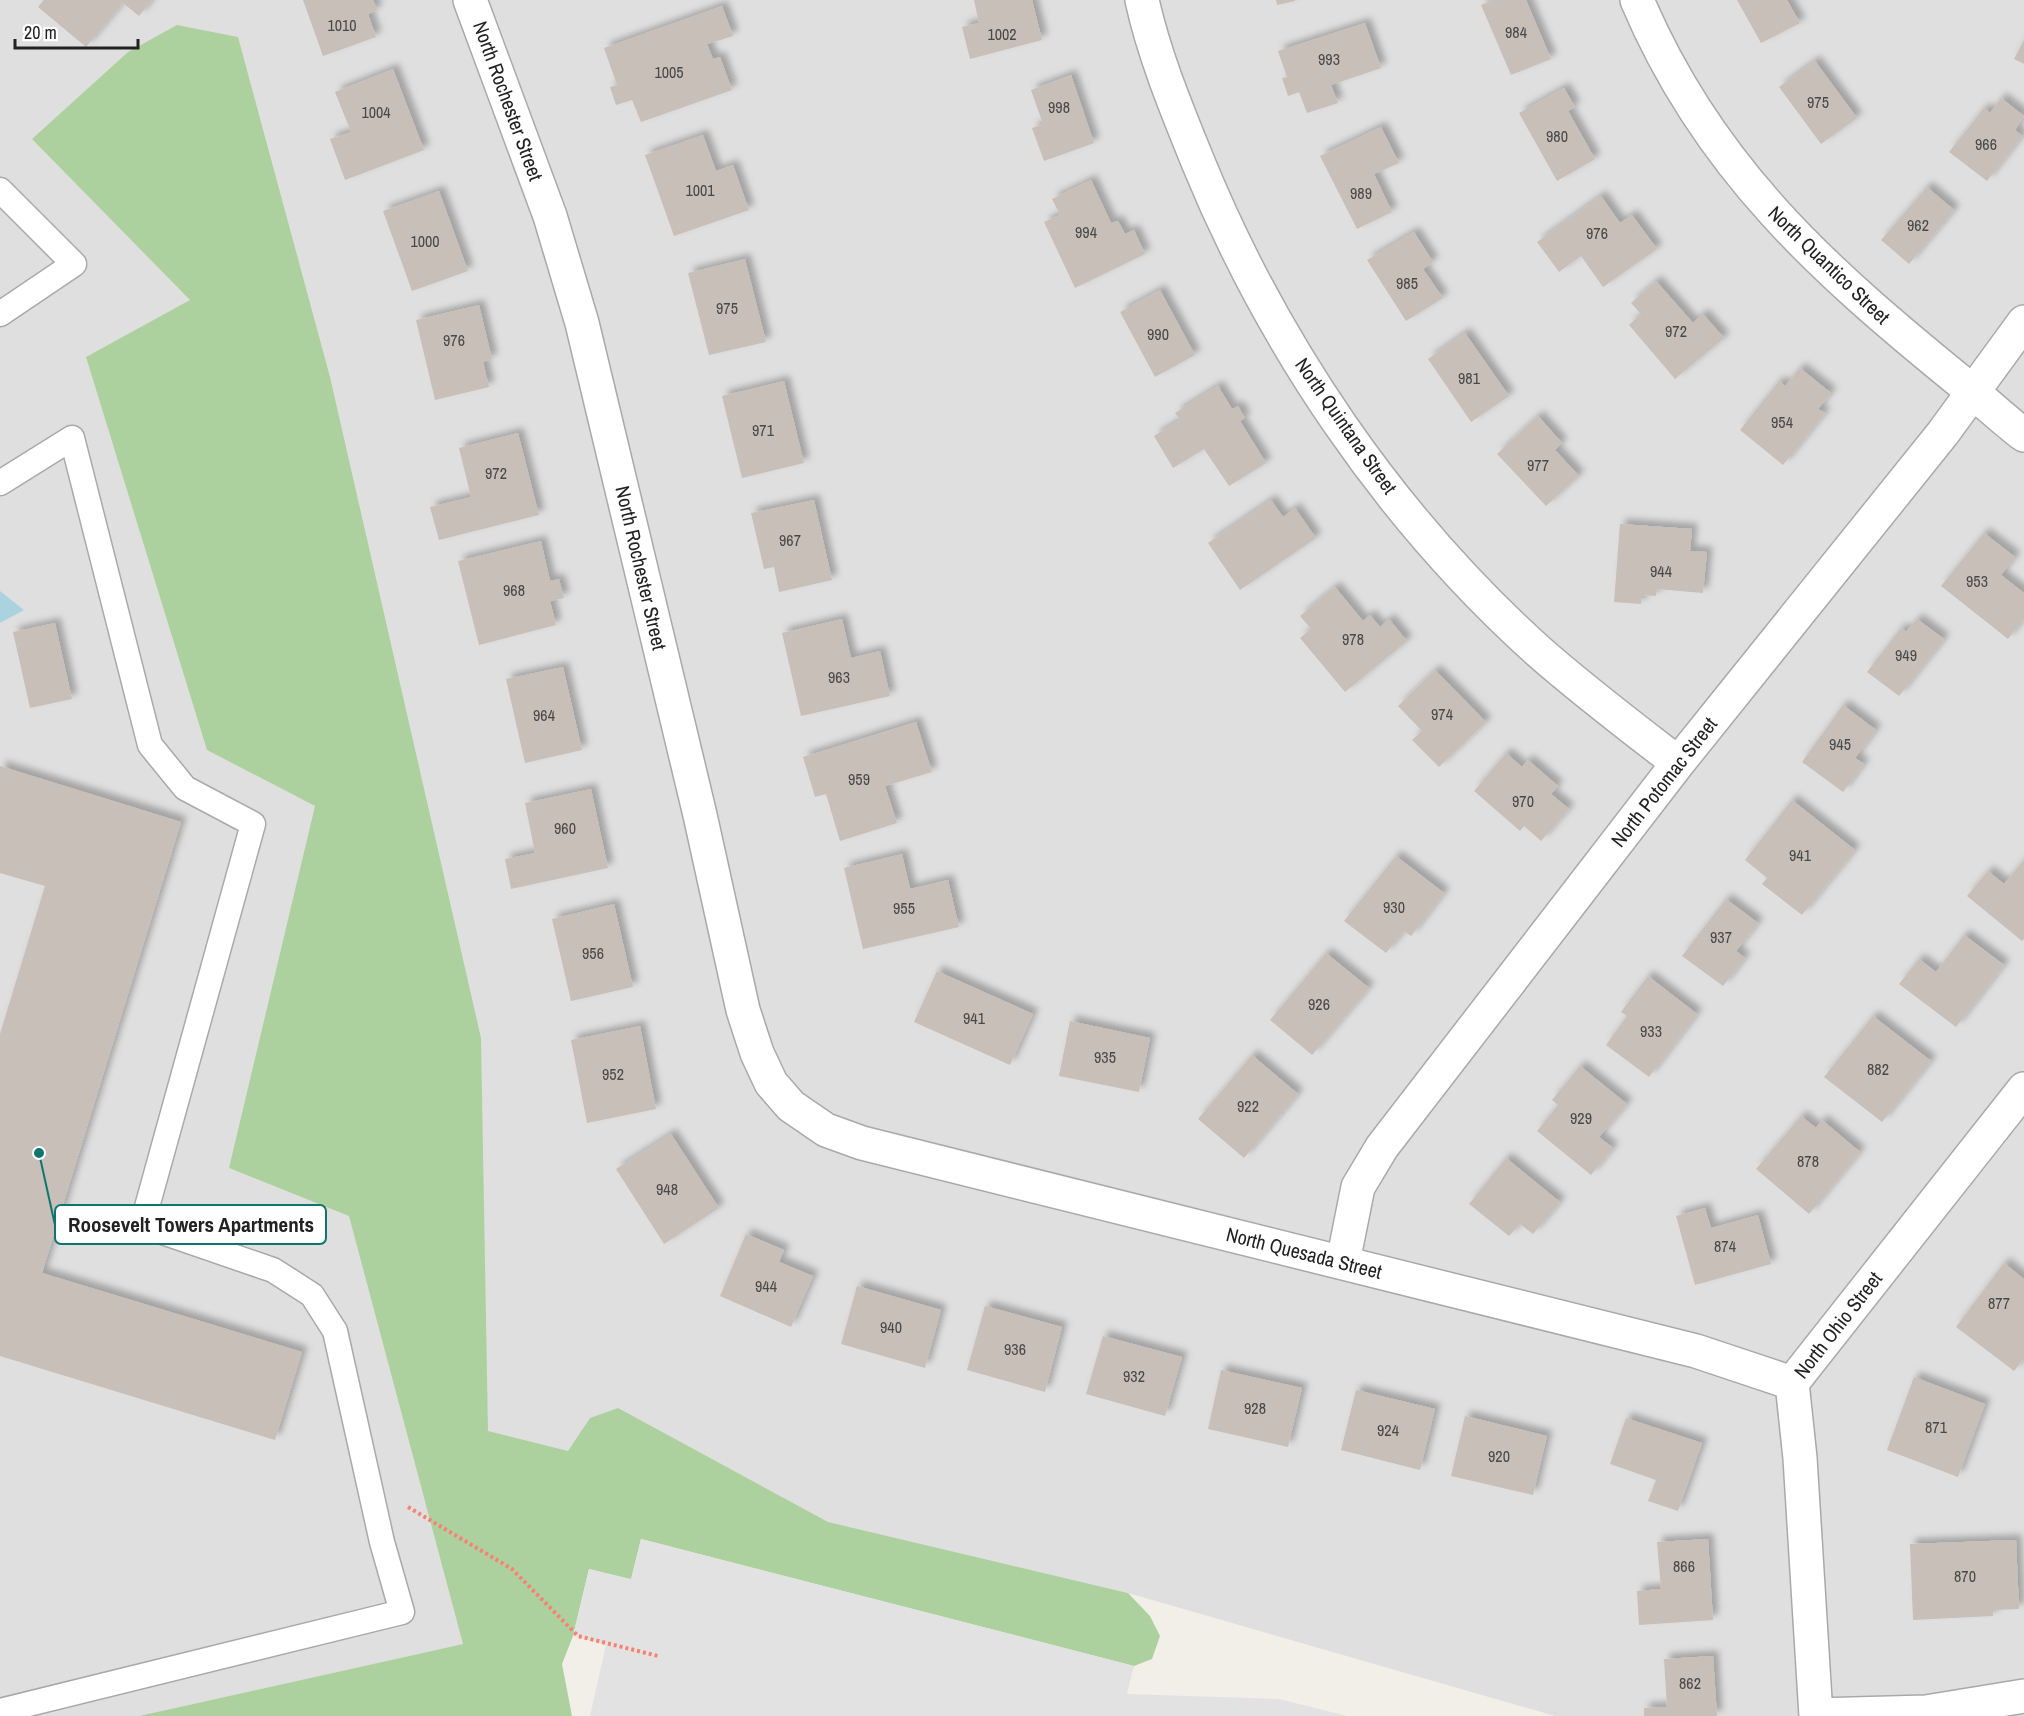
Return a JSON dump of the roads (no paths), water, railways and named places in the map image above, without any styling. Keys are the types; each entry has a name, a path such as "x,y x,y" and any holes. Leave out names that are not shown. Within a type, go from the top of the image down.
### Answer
{"street":[{"name":"North Rochester Street","path":"470,0 553,225 582,323 700,815 743,1010 757,1053 771,1083 791,1106 816,1124"},
{"name":"North Quintana Street","path":"1142,0 1183,126 1222,219 1304,368 1358,449 1424,532 1536,648 1678,763"},
{"name":"North Quantico Street","path":"1637,0 1686,98 1720,148 1763,200 1830,271 2024,435"},
{"name":"North Potomac Street","path":"1343,1262 1358,1187 1382,1147 1678,763 1943,433 2024,322"},
{"name":"North Ohio Street","path":"1816,1715 1800,1458 1792,1383 2024,1089"},
{"name":"North Quesada Street","path":"816,1124 862,1143 1696,1351 1792,1383"},
{"path":"1816,1715 1926,1712 2024,1696"}],"lane":[{"path":"0,190 74,264 0,314"},
{"path":"0,483 72,438 150,745 185,788 253,824 142,1225 273,1270 312,1294 334,1331 381,1542 402,1612 0,1711"}],"water":[{"path":"0,591 24,610 0,623"}],"place":[{"name":"Roosevelt Towers Apartments","path":"39,1153"}]}
